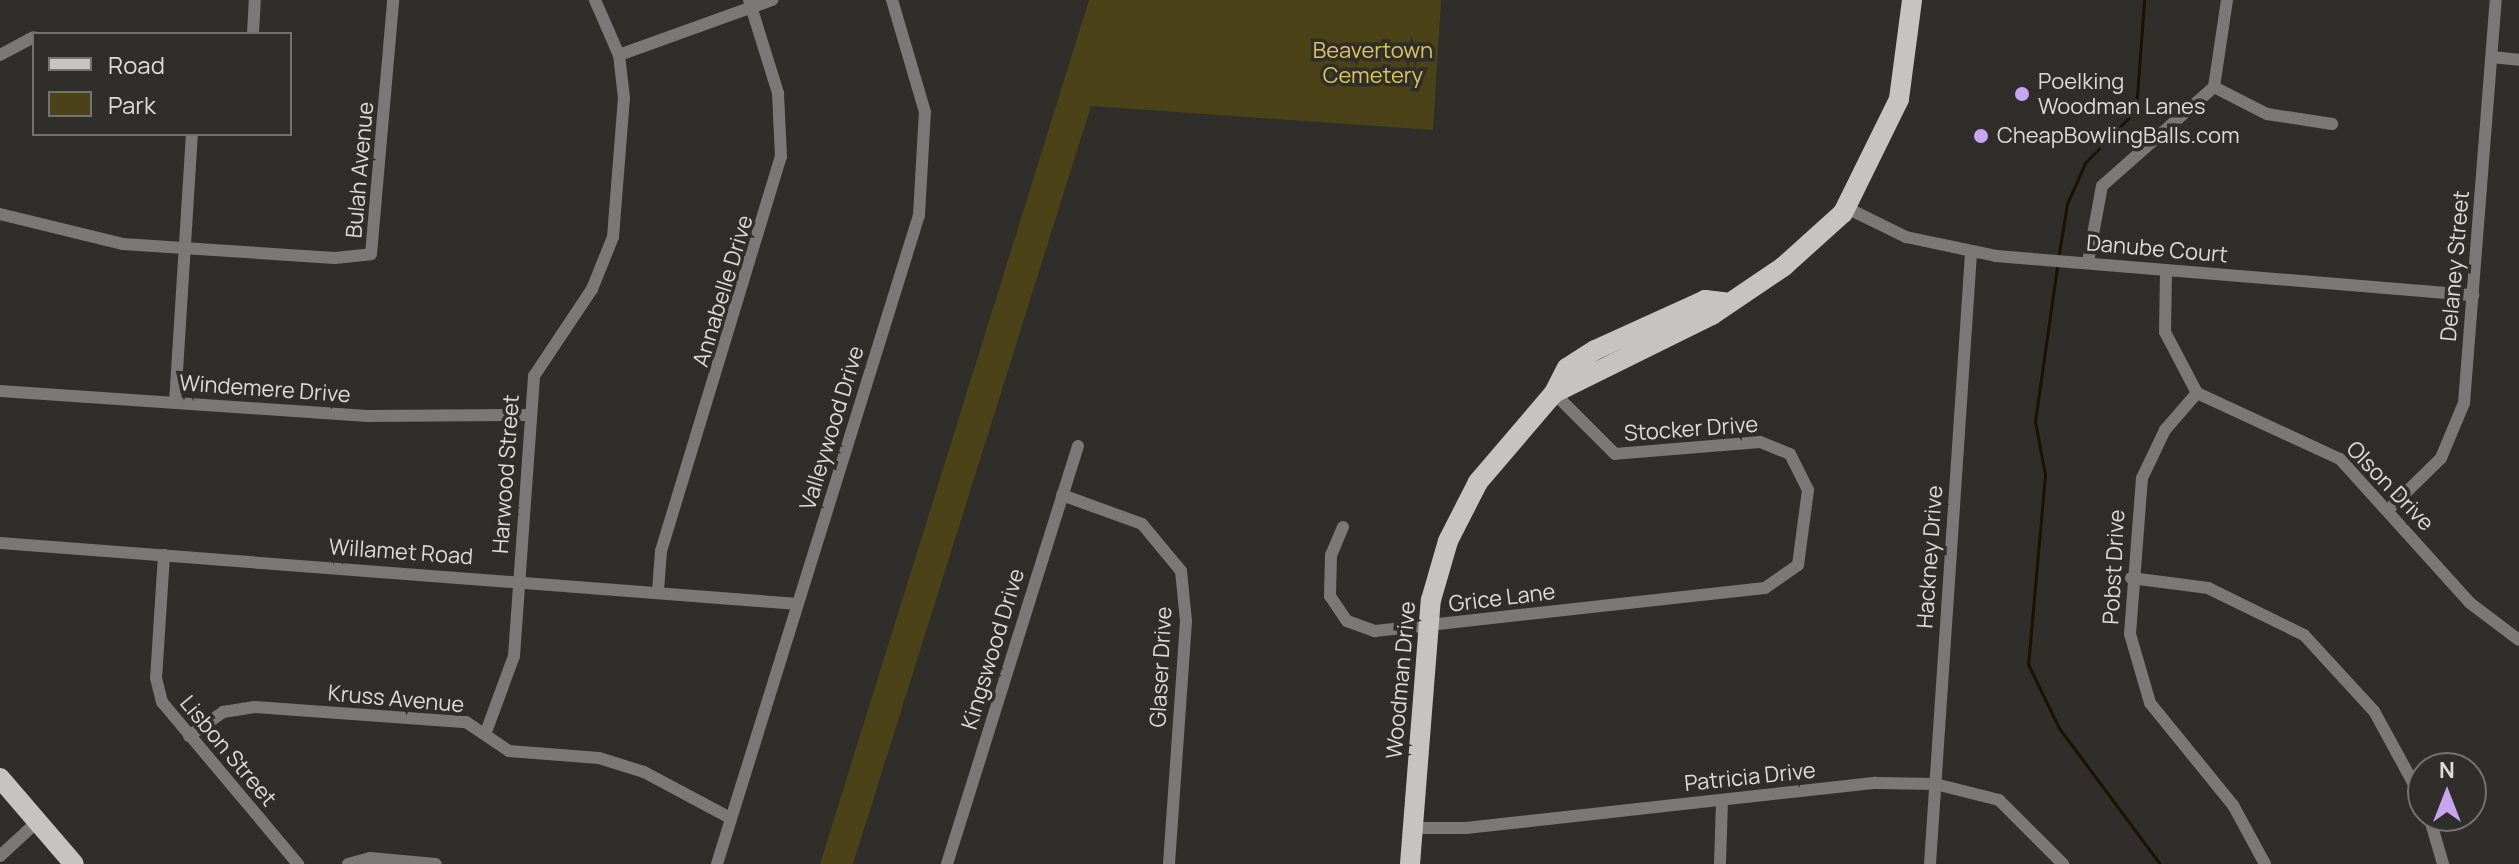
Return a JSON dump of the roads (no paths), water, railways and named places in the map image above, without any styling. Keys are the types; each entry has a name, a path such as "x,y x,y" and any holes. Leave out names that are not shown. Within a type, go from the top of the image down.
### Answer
{"main road":[{"name":"Woodman Drive","path":"1410,864 1427,627 1460,514 1509,437 1554,393 1567,368 1595,350 1705,300 1725,302 1783,267 1847,208 1899,99 1912,0"},
{"path":"0,778 74,864"}],"street":[{"path":"253,32 255,0"},
{"name":"Bulah Avenue","path":"187,248 335,258 371,254 393,0"},
{"name":"Harwood Street","path":"486,732 511,670 528,415 539,364 592,289 613,237 624,98 619,55 595,0"},
{"path":"619,55 750,4 772,0"},
{"name":"Valleywood Drive","path":"717,864 925,188 925,112 892,0"},
{"path":"2088,262 2102,186 2214,87 2227,0"},
{"name":"Delaney Street","path":"2389,509 2432,471 2457,428 2473,295 2496,0"},
{"name":"Annabelle Drive","path":"658,591 661,551 781,157 778,93 750,4"},
{"path":"0,55 32,38"},
{"path":"2492,57 2519,60"},
{"path":"2214,87 2267,114 2332,124"},
{"path":"175,403 192,136"},
{"name":"Danube Court","path":"1847,208 1906,237 1971,253 2473,295"},
{"path":"0,214 97,239 187,248"},
{"name":"Hackney Drive","path":"1930,864 1971,253"},
{"path":"2166,270 2165,332 2197,393"},
{"name":"Windemere Drive","path":"0,391 367,416 528,415"},
{"name":"Stocker Drive","path":"1554,393 1615,454 1760,442 1790,454 1807,483 1804,546 1792,574 1765,588"},
{"name":"Olson Drive","path":"2197,393 2228,413 2322,447 2389,509 2470,603 2519,640"},
{"name":"Pobst Drive","path":"2197,393 2165,430 2142,478 2131,578 2130,634 2150,703 2233,805 2265,864"},
{"name":"Kingswood Drive","path":"947,864 1078,446"},
{"name":"Glaser Drive","path":"1062,495 1142,524 1181,571 1186,621 1169,864"},
{"name":"Grice Lane","path":"1343,527 1328,568 1339,613 1365,629 1427,627 1765,588"},
{"name":"Willamet Road","path":"0,543 798,604"},
{"name":"Lisbon Street","path":"164,555 156,678 162,702 298,864"},
{"path":"2131,578 2233,596 2304,635 2366,700 2407,773"},
{"name":"Kruss Avenue","path":"189,736 223,712 255,707 466,722 486,732 509,751 633,768 730,818"},
{"name":"Patricia Drive","path":"1413,828 1935,784 1999,800 2063,864"},
{"path":"1720,864 1722,800"},
{"path":"0,856 37,822"},
{"path":"2434,832 2443,864"},
{"path":"348,864 370,858 436,864"}],"waterway":[{"path":"2058,259 2067,204 2085,163 2136,110 2144,0"},
{"path":"2057,267 2035,421 2045,475 2028,664 2059,728 2160,864"}],"place":[{"name":"Poelking Woodman Lanes","path":"2022,94"},
{"name":"CheapBowlingBalls.com","path":"1981,136"}],"park label":[{"name":"Beavertown Cemetery","path":"1373,62"}]}
